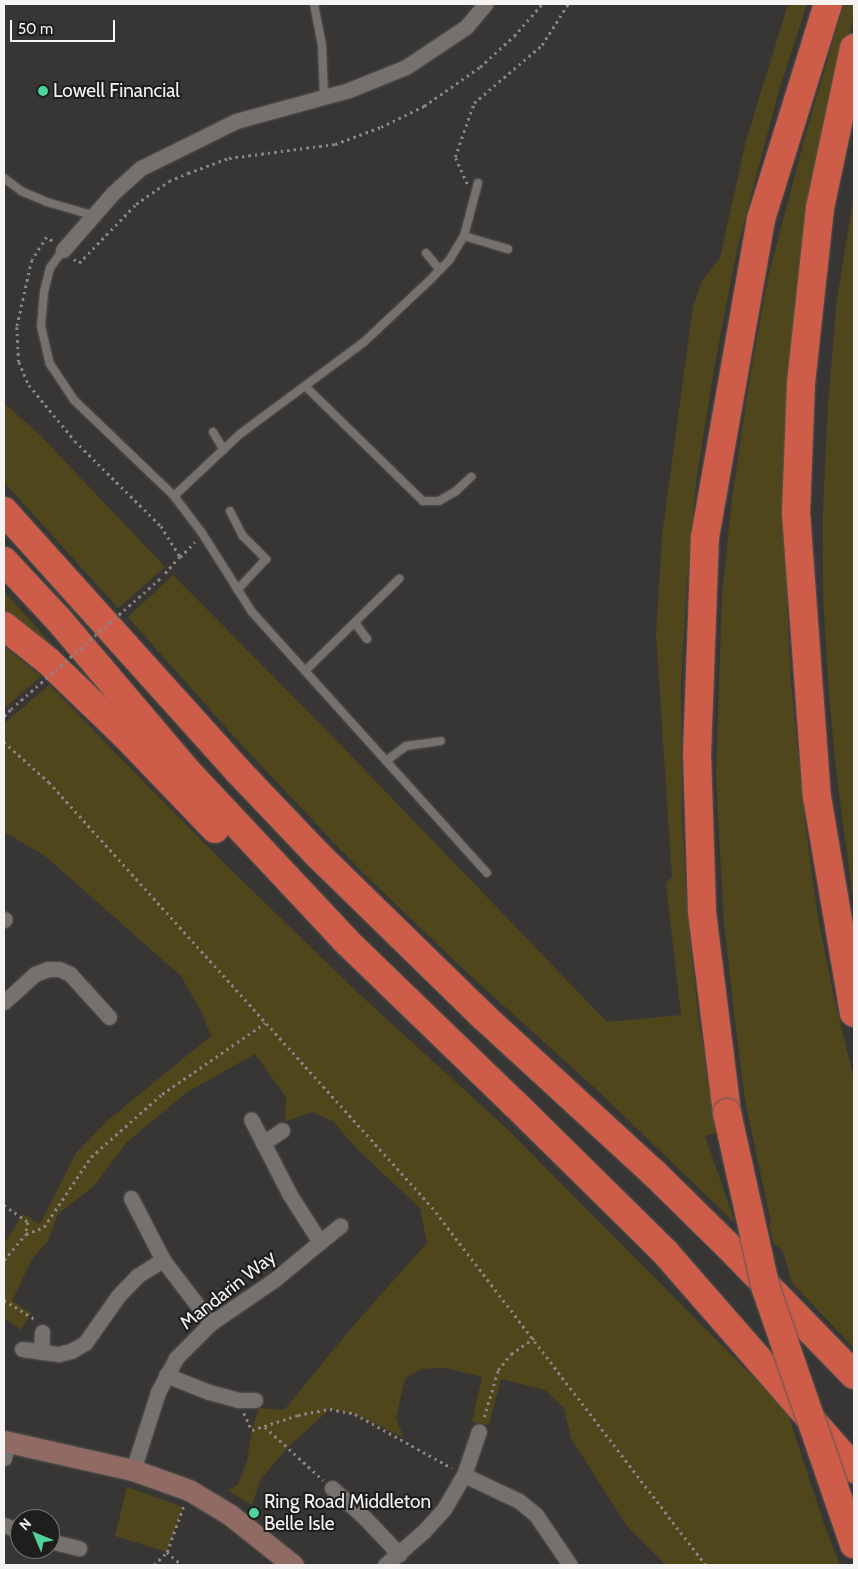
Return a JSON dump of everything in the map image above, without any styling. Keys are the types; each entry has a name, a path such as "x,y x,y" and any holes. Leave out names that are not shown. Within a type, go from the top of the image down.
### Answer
{"highway":[{"path":"828,4 761,219 705,537 697,754 702,911 727,1113 766,1289 854,1544"},
{"path":"854,48 820,208 801,382 796,513 817,797 854,1013"},
{"path":"4,511 238,771 318,855 483,1016 654,1172 854,1375"},
{"path":"4,560 59,620 188,772 345,940 665,1252 854,1470"},
{"path":"4,626 48,661 125,735 260,876 387,982"}],"street":[{"path":"63,250 92,216 141,168 236,121 349,90 406,66 466,27 485,4"},
{"path":"4,1002 35,974 48,969 59,969 70,974 109,1017"},
{"path":"251,1119 290,1195 320,1242"},
{"path":"263,1143 282,1130"},
{"path":"131,1198 163,1260 211,1323"},
{"name":"Mandarin Way","path":"133,1470 147,1422 166,1374 176,1358 211,1323 274,1280 340,1226"},
{"path":"22,1349 59,1354 71,1351 85,1343 118,1296 138,1276 163,1260"},
{"path":"42,1332 42,1352"},
{"path":"166,1374 209,1392 238,1400 255,1400"},
{"path":"385,1565 444,1509 464,1475 479,1431"},
{"path":"5,1447 133,1470 189,1490 229,1514 293,1565"},
{"path":"464,1475 519,1501 536,1515 570,1565"},
{"path":"332,1488 398,1554"}],"lane":[{"path":"314,4 322,45 324,96"},
{"path":"4,178 30,194 92,216"},
{"path":"174,496 240,434 364,342 440,270 450,259 464,236 478,183"},
{"path":"464,236 508,249"},
{"path":"63,250 50,268 44,292 41,326 50,364 74,400 174,496 202,533 252,612 487,873"},
{"path":"426,253 440,270"},
{"path":"305,386 423,501 439,501 456,491 471,477"},
{"path":"213,432 224,450"},
{"path":"230,511 243,536 266,559 237,590"},
{"path":"305,671 399,579"},
{"path":"355,623 366,639"},
{"path":"386,761 406,746 441,741"}],"path":[{"path":"63,250 79,263 136,204 169,182 210,164 229,158 335,144 404,117 446,93 480,67 514,36 542,4"},
{"path":"475,192 467,184 456,157 474,103 542,45 568,4"},
{"path":"180,557 202,533"},
{"path":"4,716 163,576"},
{"path":"4,742 49,782 432,1207 706,1565"},
{"path":"4,1260 26,1234 44,1227 91,1157 162,1094 265,1023"},
{"path":"4,1205 28,1222 26,1234"},
{"path":"4,1300 39,1322 42,1332"},
{"path":"479,1431 498,1370 511,1354 534,1338"},
{"path":"238,1400 252,1430 298,1415 330,1409 355,1414 464,1475"},
{"path":"265,1427 332,1488"},
{"path":"154,1565 167,1552 189,1490"},
{"path":"167,1552 182,1565"}],"shaded area":[{"path":"788,4 807,4 779,90 738,245 714,369 696,483 687,582 681,688 682,818 687,912 698,1015 716,1133 705,1136 735,1223 598,1091 459,965 359,869 238,741 128,617 173,575 336,740 607,1022 681,1015 666,883 672,877 656,635 662,536 693,306 702,281 720,258 746,141"},
{"path":"844,4 854,4 854,14 825,145 787,513 787,602 791,683 806,830 818,917 835,1002 854,1079 854,1348 792,1283 783,1251 774,1244 769,1224 771,1223 745,1100 734,1013 724,923 716,778 722,595 732,498 749,383 768,277 805,137"},
{"path":"854,193 854,908 835,761 828,683 823,593 823,508 828,405 837,299"},
{"path":"4,403 40,435 165,567 118,608 4,482"},
{"path":"4,591 78,674 4,614"},
{"path":"4,646 41,676 4,709"},
{"path":"49,685 225,864 357,992 505,1127 787,1411 824,1524 840,1565 666,1565 626,1525 571,1438 564,1408 545,1390 501,1379 489,1425 472,1422 482,1377 445,1368 421,1369 405,1378 396,1418 404,1438 355,1414 330,1409 288,1447 260,1480 252,1505 228,1490 238,1485 247,1461 252,1430 259,1408 284,1410 354,1325 427,1243 420,1208 358,1150 333,1121 312,1112 285,1122 286,1097 255,1054 187,1092 127,1142 94,1186 58,1214 48,1241 32,1259 12,1301 31,1313 21,1330 4,1318 4,1244 23,1214 40,1224 76,1153 108,1120 211,1036 202,1013 181,976 44,855 4,832 4,724"},
{"path":"127,1487 183,1507 167,1552 115,1536"}],"place":[{"name":"Lowell Financial","path":"43,91"},
{"name":"Ring Road Middleton Belle Isle","path":"254,1513"}]}
